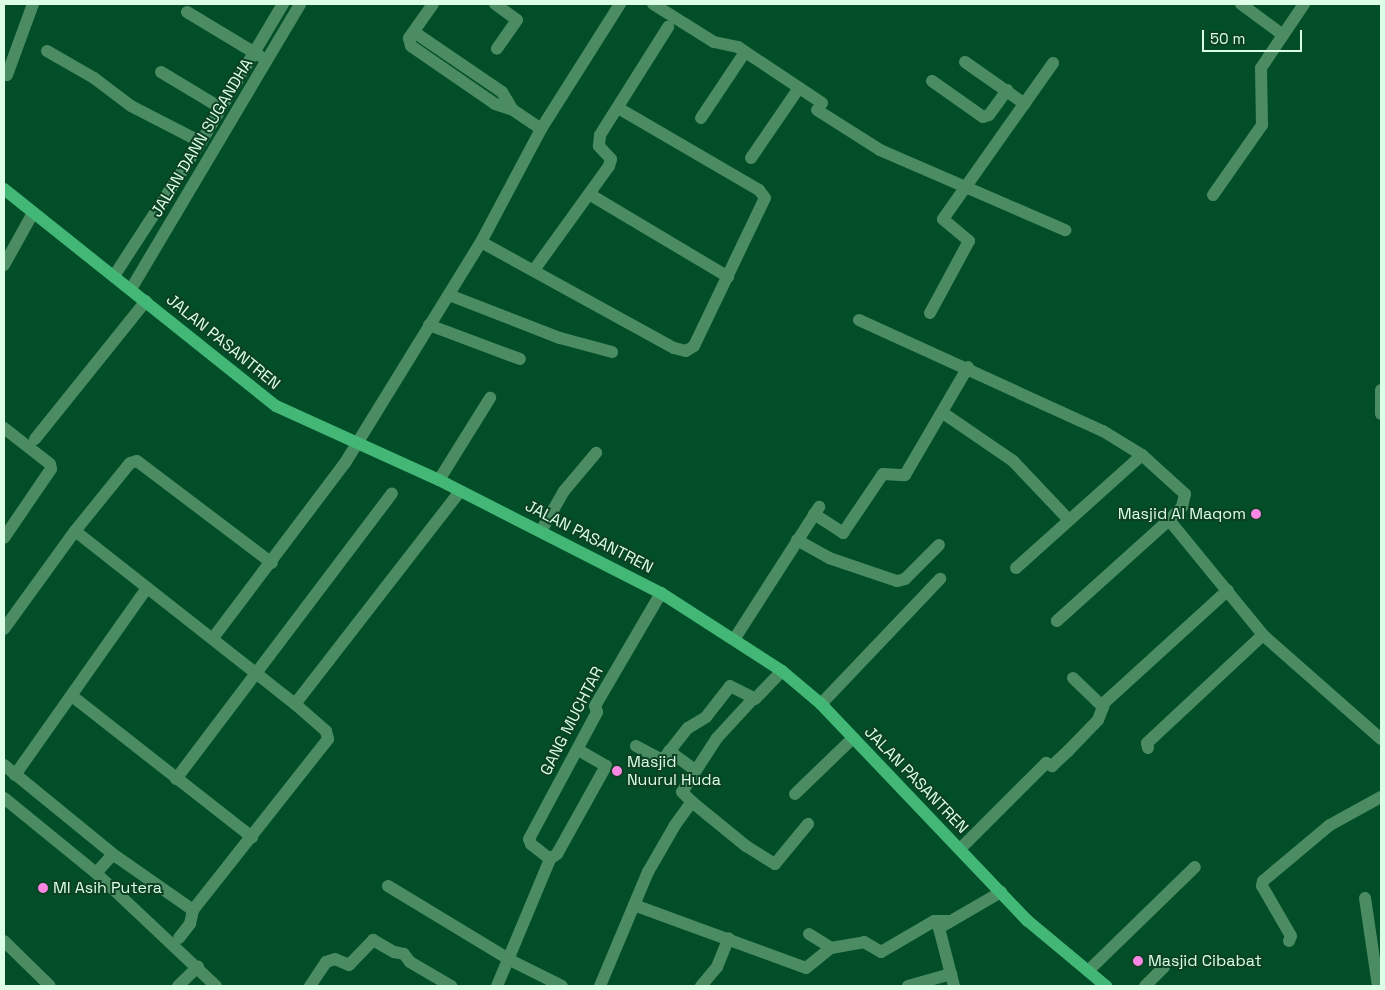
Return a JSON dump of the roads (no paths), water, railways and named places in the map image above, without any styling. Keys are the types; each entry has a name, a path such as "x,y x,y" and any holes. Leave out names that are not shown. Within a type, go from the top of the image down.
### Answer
{"main road":[{"name":"JALAN PASANTREN","path":"4,190 276,406 460,490 661,593 735,638 782,671 821,704 1048,940 1106,986"}],"street":[{"path":"7,75 33,4"},
{"path":"114,276 201,142 283,4"},
{"name":"JALAN DANN SUGANDHA","path":"131,289 300,4"},
{"path":"433,4 408,40 411,46 495,104 513,110 540,129"},
{"path":"495,4 517,20 497,49"},
{"path":"213,638 272,563 357,444 481,242 540,129 620,4"},
{"path":"653,4 714,42 745,52 799,88 819,106 880,150 1065,230"},
{"path":"1241,4 1283,34"},
{"path":"1213,195 1262,125 1261,68 1304,4"},
{"path":"187,12 267,60"},
{"path":"534,270 609,166 611,159 598,141 668,26"},
{"path":"47,50 94,78 131,106 201,142"},
{"path":"701,118 745,52"},
{"path":"965,62 1025,104"},
{"path":"930,313 969,241 943,219 1053,63"},
{"path":"161,72 221,108"},
{"path":"932,81 983,117 989,115 1007,90"},
{"path":"751,158 799,88"},
{"path":"481,242 674,348 686,351 694,346 764,206 763,194 618,108"},
{"path":"589,194 728,277"},
{"path":"4,265 33,213"},
{"path":"449,295 560,338 612,352"},
{"path":"35,439 146,301"},
{"path":"859,320 968,367 1013,391 1103,431 1142,455 1185,494 1182,507 1169,520 1057,621"},
{"path":"430,325 520,359"},
{"path":"735,638 817,511 843,533 883,474 905,475 943,413 968,367"},
{"path":"1381,390 1381,414"},
{"path":"439,480 490,398"},
{"path":"943,413 1013,461 1068,519"},
{"path":"4,428 50,464 51,469 4,538"},
{"path":"541,531 564,491 596,453"},
{"path":"1016,568 1068,519 1142,455"},
{"path":"4,629 75,531 130,463 137,461 272,563"},
{"path":"295,704 460,490"},
{"path":"176,779 392,493"},
{"path":"1169,520 1263,635 1381,739"},
{"path":"75,531 213,638 326,731 328,739 193,910 190,924 178,938"},
{"path":"797,540 829,558 897,581 904,579 939,545"},
{"path":"821,704 940,579"},
{"path":"15,774 148,588"},
{"path":"960,849 1046,763 1052,766 1068,751 1098,720 1103,707 1228,590"},
{"name":"GANG MUCHTAR","path":"550,859 529,839 598,712 595,706 661,593"},
{"path":"1148,748 1148,743 1263,635"},
{"path":"782,671 717,738 682,792 746,846 775,864 808,824"},
{"path":"1073,678 1103,707"},
{"path":"636,746 660,759 688,728 706,717 730,686 753,699"},
{"path":"72,696 252,837"},
{"path":"795,794 853,738"},
{"path":"497,986 510,960 550,859 556,854 606,766 578,750"},
{"path":"669,751 695,770"},
{"path":"4,765 113,854 193,910"},
{"path":"1289,941 1291,936 1262,886 1263,880 1330,825 1381,797"},
{"path":"4,798 96,873 198,966 216,986"},
{"path":"600,986 634,905 675,825 692,802"},
{"path":"96,873 113,854"},
{"path":"1088,971 1195,867"},
{"path":"388,886 510,960 562,986"},
{"path":"908,986 952,980 938,930 948,921 1001,892"},
{"path":"1364,898 1378,986"},
{"path":"634,905 729,938 802,968 811,966 830,948 864,942 881,952 934,921 948,921"},
{"path":"809,934 830,948"},
{"path":"701,986 717,967 729,938"},
{"path":"310,986 326,962 335,959 349,965 373,940 394,952 404,954 410,962 451,986"},
{"path":"4,941 50,986"},
{"path":"178,986 198,966"},
{"path":"1145,986 1164,967"}],"place":[{"name":"Masjid Al Maqom","path":"1256,514"},
{"name":"Masjid Nuurul Huda","path":"617,771"},
{"name":"MI Asih Putera","path":"43,888"},
{"name":"Masjid Cibabat","path":"1138,961"}]}
